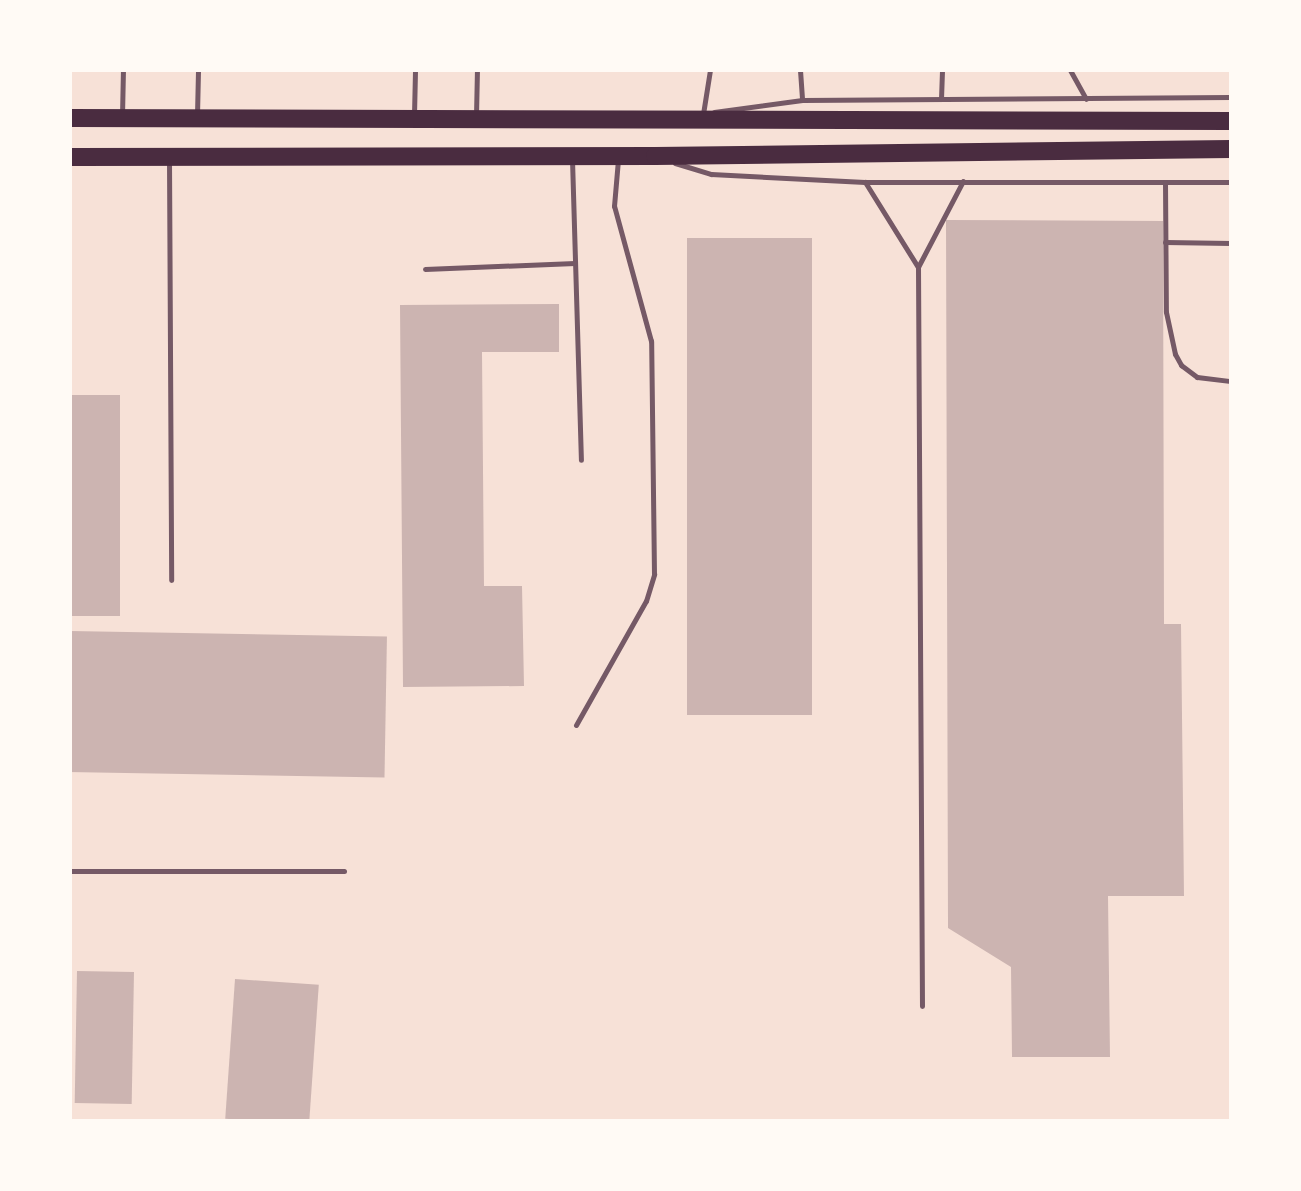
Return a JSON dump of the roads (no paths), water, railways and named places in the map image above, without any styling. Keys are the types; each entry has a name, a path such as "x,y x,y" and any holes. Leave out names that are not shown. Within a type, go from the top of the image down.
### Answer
{"main road":[{"path":"70,118 1231,121"},
{"path":"70,157 655,156 1231,149"}],"lane":[{"path":"122,118 124,70"},
{"path":"197,118 198,70"},
{"path":"414,118 415,70"},
{"path":"476,119 477,70"},
{"path":"703,114 710,70"},
{"path":"800,70 802,100"},
{"path":"941,99 942,70"},
{"path":"1070,70 1086,99"},
{"path":"665,121 802,100 1231,97"},
{"path":"572,156 581,460"},
{"path":"576,725 646,601 654,573 651,341 614,206 618,156"},
{"path":"655,156 711,174 865,182 1231,182"},
{"path":"169,157 171,580"},
{"path":"922,1006 918,267 963,181"},
{"path":"865,182 918,267"},
{"path":"1165,182 1166,312 1175,354 1181,365 1197,377 1231,381"},
{"path":"1164,242 1231,243"},
{"path":"425,269 575,263"},
{"path":"70,871 344,871"}]}
